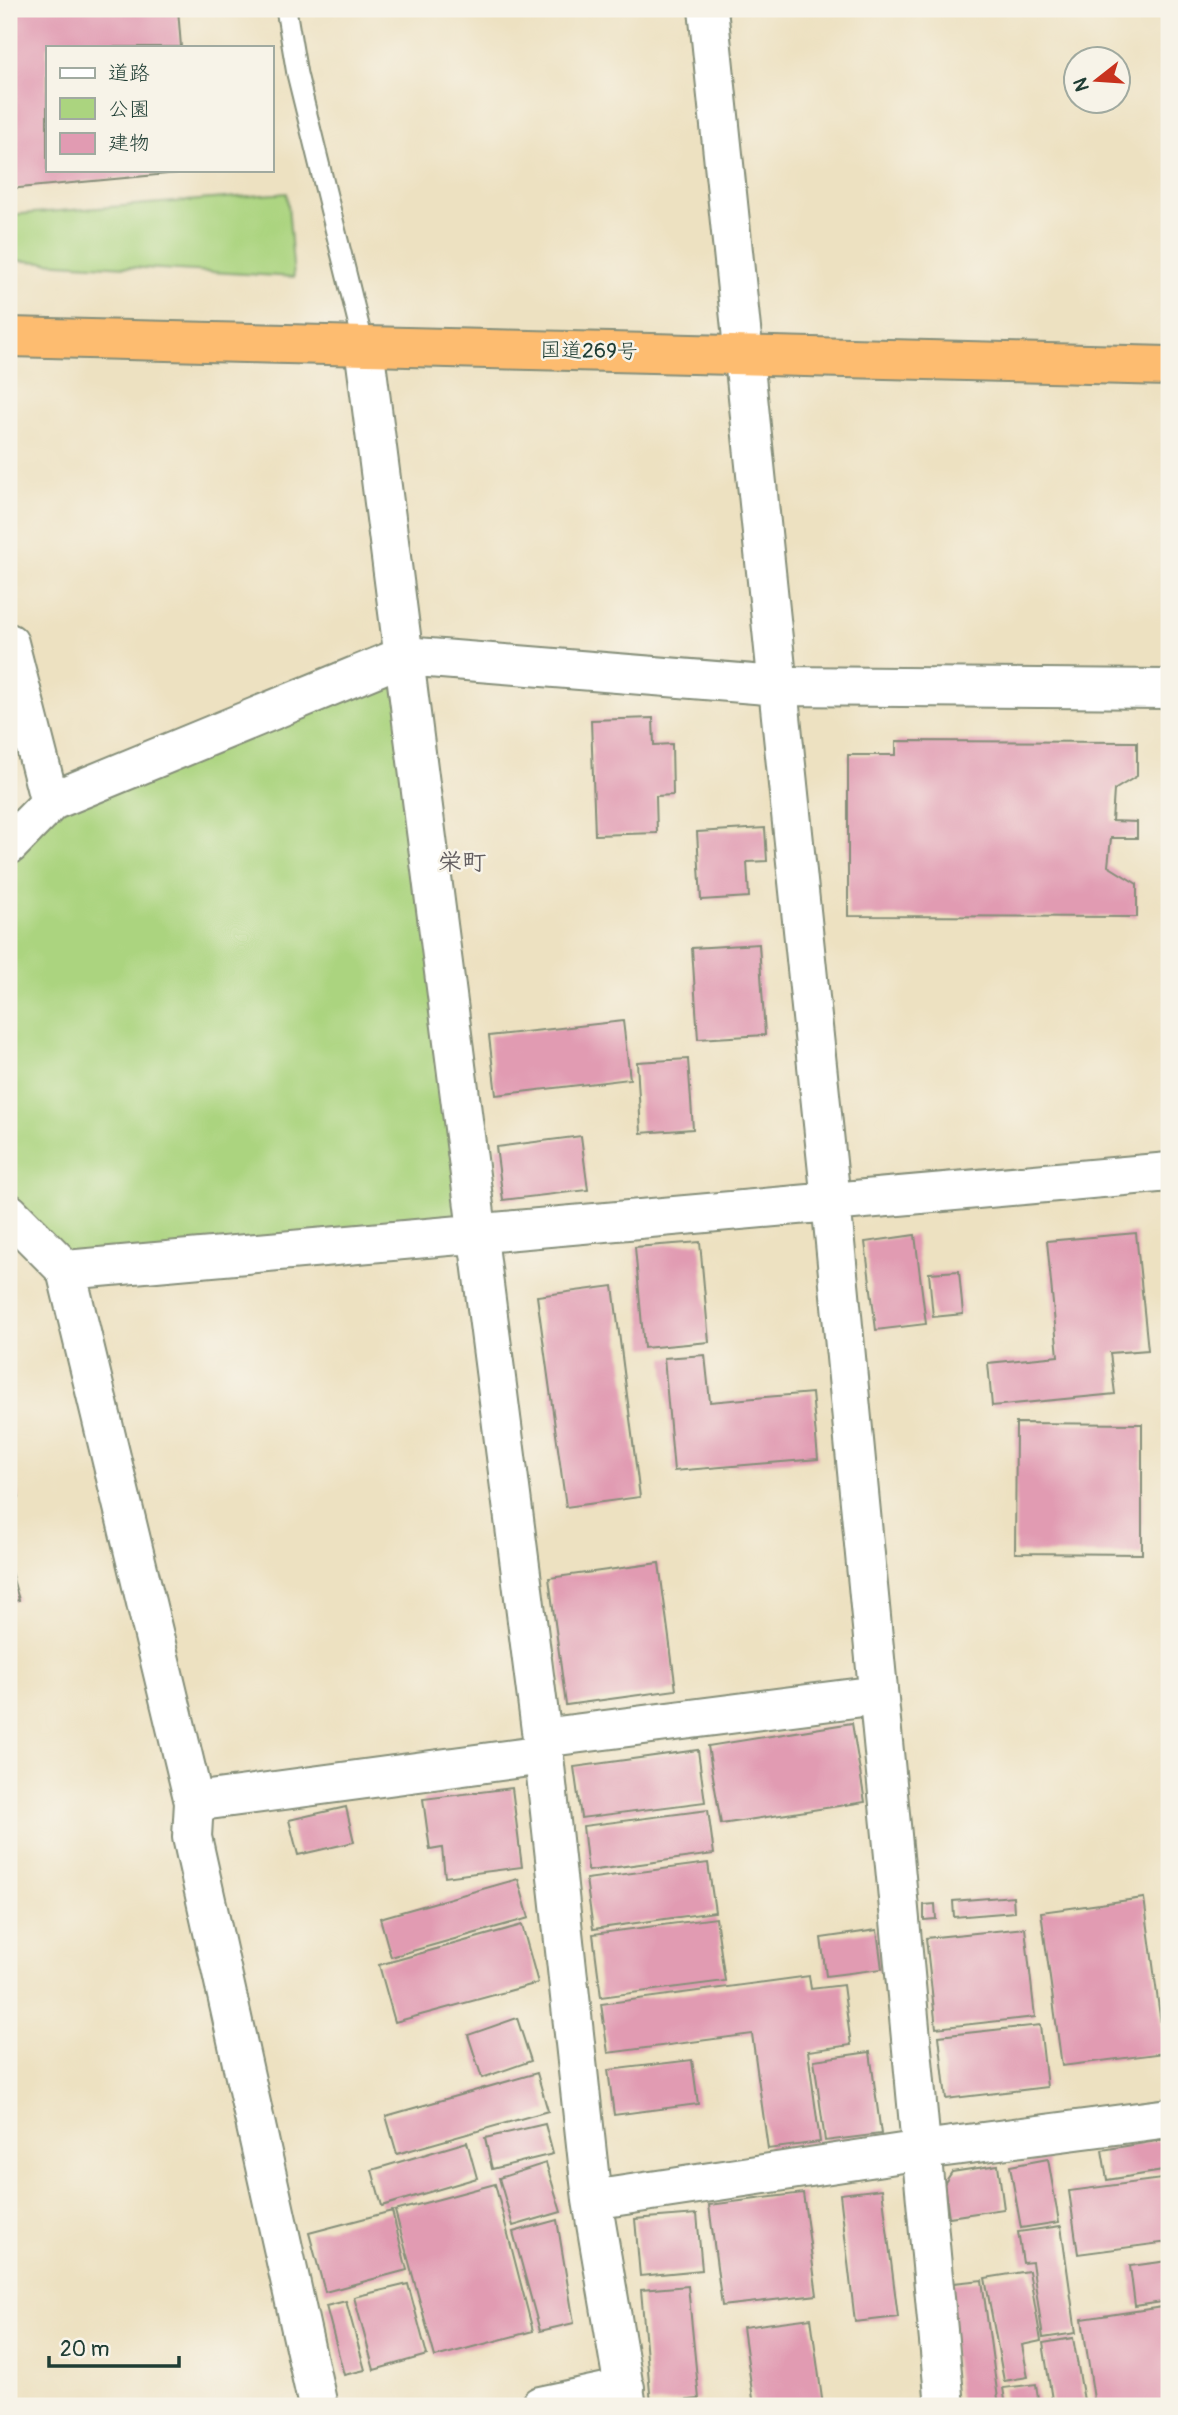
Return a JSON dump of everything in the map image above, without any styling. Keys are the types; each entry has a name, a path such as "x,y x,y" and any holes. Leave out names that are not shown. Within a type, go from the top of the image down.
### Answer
{"highway":[{"name":"国道269号","path":"9,337 1169,366"}],"street":[{"path":"708,9 741,354 779,686 831,1202 946,2406"},
{"path":"364,346 543,1746 592,2200 626,2397 540,2406"},
{"path":"9,643 50,803"},
{"path":"9,845 50,803 404,656 779,686 1169,689"},
{"path":"66,1270 1169,1172"},
{"path":"9,1213 66,1270 194,1802 192,1837 318,2406"},
{"path":"194,1802 878,1695"},
{"path":"592,2200 922,2150 1169,2118"}],"lane":[{"path":"286,9 297,74 364,346"}],"green space":[{"path":"287,193 294,277 9,260 9,215"},
{"path":"404,656 477,1234 66,1270 9,1213 9,846 52,801"}],"building":[{"path":"9,9 178,9 181,46 46,46 46,172 188,172 9,189"},
{"path":"653,718 654,745 672,744 673,795 656,796 657,833 595,835 591,720"},
{"path":"896,741 1137,742 1137,776 1114,790 1112,821 1137,822 1137,838 1111,838 1108,866 1137,884 1137,917 848,916 848,755 896,755"},
{"path":"765,828 767,861 747,862 749,897 701,900 697,832"},
{"path":"759,944 765,1035 698,1039 692,948"},
{"path":"623,1021 630,1079 496,1095 489,1036"},
{"path":"688,1059 693,1129 641,1133 637,1062"},
{"path":"581,1136 588,1190 503,1200 496,1147"},
{"path":"1136,1233 1148,1350 1110,1353 1115,1394 992,1406 988,1363 1058,1356 1047,1241"},
{"path":"915,1235 926,1324 876,1330 865,1242"},
{"path":"700,1242 709,1342 644,1348 635,1247"},
{"path":"959,1271 963,1314 933,1317 929,1273"},
{"path":"613,1286 640,1497 566,1507 537,1296"},
{"path":"705,1355 710,1402 812,1393 818,1459 674,1471 664,1358"},
{"path":"1016,1423 1142,1424 1142,1554 1015,1553"},
{"path":"9,1462 19,1497 9,1500"},
{"path":"659,1563 676,1690 566,1705 549,1578"},
{"path":"9,1565 19,1600 9,1602"},
{"path":"852,1723 865,1802 721,1824 708,1746"},
{"path":"698,1750 705,1802 581,1818 574,1767"},
{"path":"512,1788 522,1867 445,1877 442,1848 430,1850 423,1799"},
{"path":"346,1807 354,1842 298,1855 289,1820"},
{"path":"708,1810 714,1854 588,1871 583,1826"},
{"path":"708,1863 715,1912 593,1929 586,1879"},
{"path":"518,1879 529,1918 391,1957 380,1918"},
{"path":"1013,1896 1014,1912 954,1917 953,1901"},
{"path":"1144,1898 1165,2053 1062,2066 1041,1912"},
{"path":"935,1904 936,1919 924,1920 924,1905"},
{"path":"716,1918 725,1981 601,1997 593,1934"},
{"path":"522,1925 538,1983 395,2022 379,1965"},
{"path":"1025,1928 1035,2017 936,2028 926,1938"},
{"path":"877,1930 882,1969 826,1976 821,1938"},
{"path":"809,1976 811,1989 843,1985 851,2045 808,2051 820,2142 768,2149 752,2034 608,2053 601,2004"},
{"path":"517,2018 531,2061 482,2078 468,2035"},
{"path":"1040,2025 1047,2087 946,2099 939,2036"},
{"path":"870,2052 881,2134 825,2141 814,2060"},
{"path":"692,2060 698,2104 614,2115 608,2070"},
{"path":"537,2073 548,2111 397,2154 386,2116"},
{"path":"545,2124 553,2154 492,2169 485,2138"},
{"path":"1169,2139 1169,2200 1163,2171 1107,2180 1102,2150"},
{"path":"467,2142 477,2178 382,2206 372,2170"},
{"path":"1048,2159 1059,2222 1021,2228 1010,2166"},
{"path":"546,2163 561,2212 513,2226 499,2178"},
{"path":"998,2165 1004,2209 949,2217 944,2184 952,2172"},
{"path":"1161,2179 1169,2242 1078,2254 1069,2191"},
{"path":"495,2184 533,2331 435,2357 395,2211"},
{"path":"882,2189 898,2317 855,2322 840,2194"},
{"path":"803,2193 817,2295 722,2306 709,2205"},
{"path":"392,2211 407,2270 325,2292 309,2233"},
{"path":"697,2214 702,2270 640,2276 635,2219"},
{"path":"557,2220 574,2323 540,2331 513,2232"},
{"path":"1061,2226 1076,2333 1043,2338 1032,2262 1023,2263 1018,2232"},
{"path":"1169,2261 1169,2301 1135,2306 1130,2266"},
{"path":"1029,2271 1041,2341 1022,2345 1028,2377 1004,2381 985,2278"},
{"path":"982,2280 999,2406 960,2406 944,2284"},
{"path":"408,2284 427,2355 374,2370 354,2297"},
{"path":"688,2286 699,2399 651,2404 641,2290"},
{"path":"346,2301 365,2370 344,2375 326,2306"},
{"path":"1169,2306 1169,2404 1095,2406 1082,2319"},
{"path":"811,2318 823,2406 754,2406 743,2327"},
{"path":"1073,2338 1085,2406 1053,2406 1043,2343"},
{"path":"1036,2384 1039,2406 1006,2406 1003,2388"}],"district":[{"name":"栄町","path":"462,862"}]}
